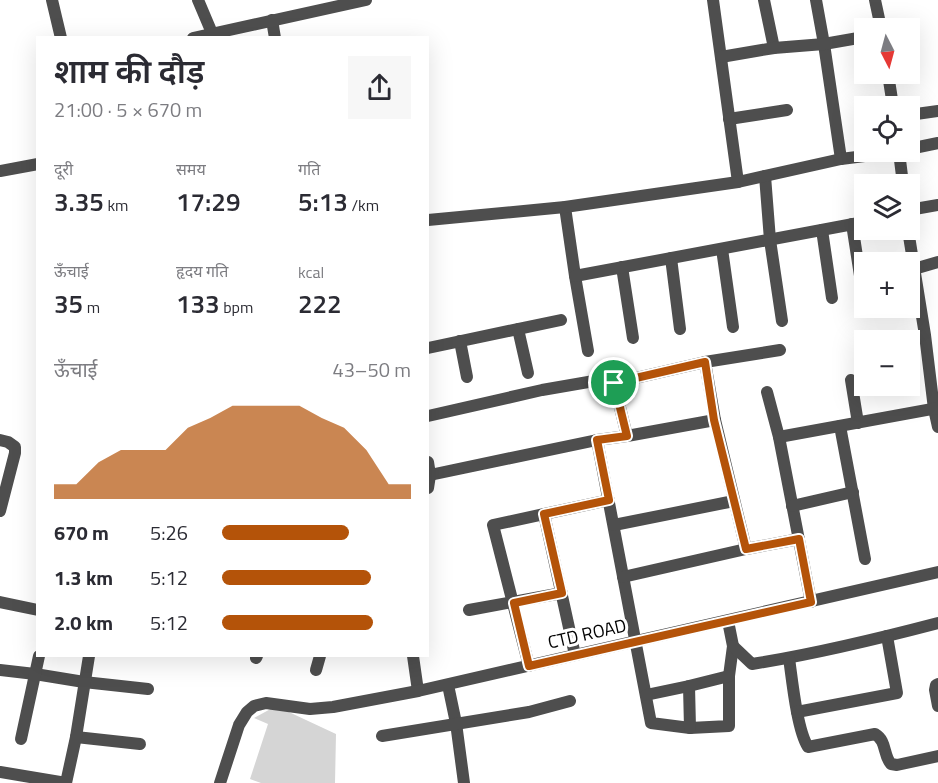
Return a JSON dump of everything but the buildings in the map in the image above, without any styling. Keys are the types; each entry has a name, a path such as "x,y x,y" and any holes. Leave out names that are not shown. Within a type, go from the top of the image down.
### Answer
{"street":[{"path":"52,0 61,36"},
{"path":"198,0 212,33"},
{"path":"201,36 366,0"},
{"path":"713,0 738,183"},
{"path":"764,0 774,48"},
{"path":"816,0 841,159"},
{"path":"875,0 879,18"},
{"path":"272,20 275,36"},
{"path":"721,57 854,39"},
{"path":"729,119 787,110"},
{"path":"920,113 938,111"},
{"path":"920,147 938,143"},
{"path":"429,220 565,207 738,183 854,157"},
{"path":"0,171 36,164"},
{"path":"765,176 770,240 782,321"},
{"path":"920,208 938,205"},
{"path":"565,207 588,351"},
{"path":"575,276 854,224"},
{"path":"822,230 832,298"},
{"path":"722,249 733,327"},
{"path":"671,258 680,329"},
{"path":"920,266 938,262"},
{"path":"622,267 633,338"},
{"path":"920,290 932,333 938,427"},
{"path":"429,348 561,320"},
{"path":"518,329 528,373"},
{"path":"460,341 467,377"},
{"path":"429,416 542,390 594,381 614,383 705,362 780,350"},
{"path":"705,362 714,420 746,549"},
{"path":"851,380 858,423"},
{"path":"614,383 627,436"},
{"path":"767,392 779,437 811,602"},
{"path":"779,437 936,409"},
{"path":"430,475 597,440 714,420"},
{"path":"840,426 865,559"},
{"path":"0,440 15,447 15,453 0,511"},
{"path":"597,440 651,723 690,728 729,726 729,676 733,646 728,621"},
{"path":"429,468 429,482"},
{"path":"792,506 853,492"},
{"path":"529,666 493,525 609,500"},
{"path":"614,525 734,501"},
{"path":"544,514 575,655"},
{"path":"623,577 799,539"},
{"name":"CTD ROAD","path":"220,783 239,725 247,712 255,706 266,703 310,709 333,707 418,691 938,572"},
{"path":"469,610 562,593"},
{"path":"0,602 36,610"},
{"path":"733,646 752,664 789,658 938,623"},
{"path":"798,712 897,693 887,636"},
{"path":"21,739 39,657"},
{"path":"0,772 66,783 89,657"},
{"path":"316,670 320,657"},
{"path":"413,657 418,691"},
{"path":"789,658 798,712 808,747 875,734 880,738 887,760 891,764 897,765 938,756"},
{"path":"0,670 148,689"},
{"path":"646,695 729,676"},
{"path":"938,684 935,688 938,706"},
{"path":"448,685 464,783"},
{"path":"689,687 690,728"},
{"path":"382,736 529,712 570,701"},
{"path":"76,737 140,744"}],"shaded area":[{"path":"276,706 336,734 335,783 261,783 250,779 268,724 254,718"}],"route":[{"path":"705,362 714,420 746,549 799,539 811,602 529,666 514,603 562,593 544,514 609,500 597,440 627,436 614,383 705,362"}]}
